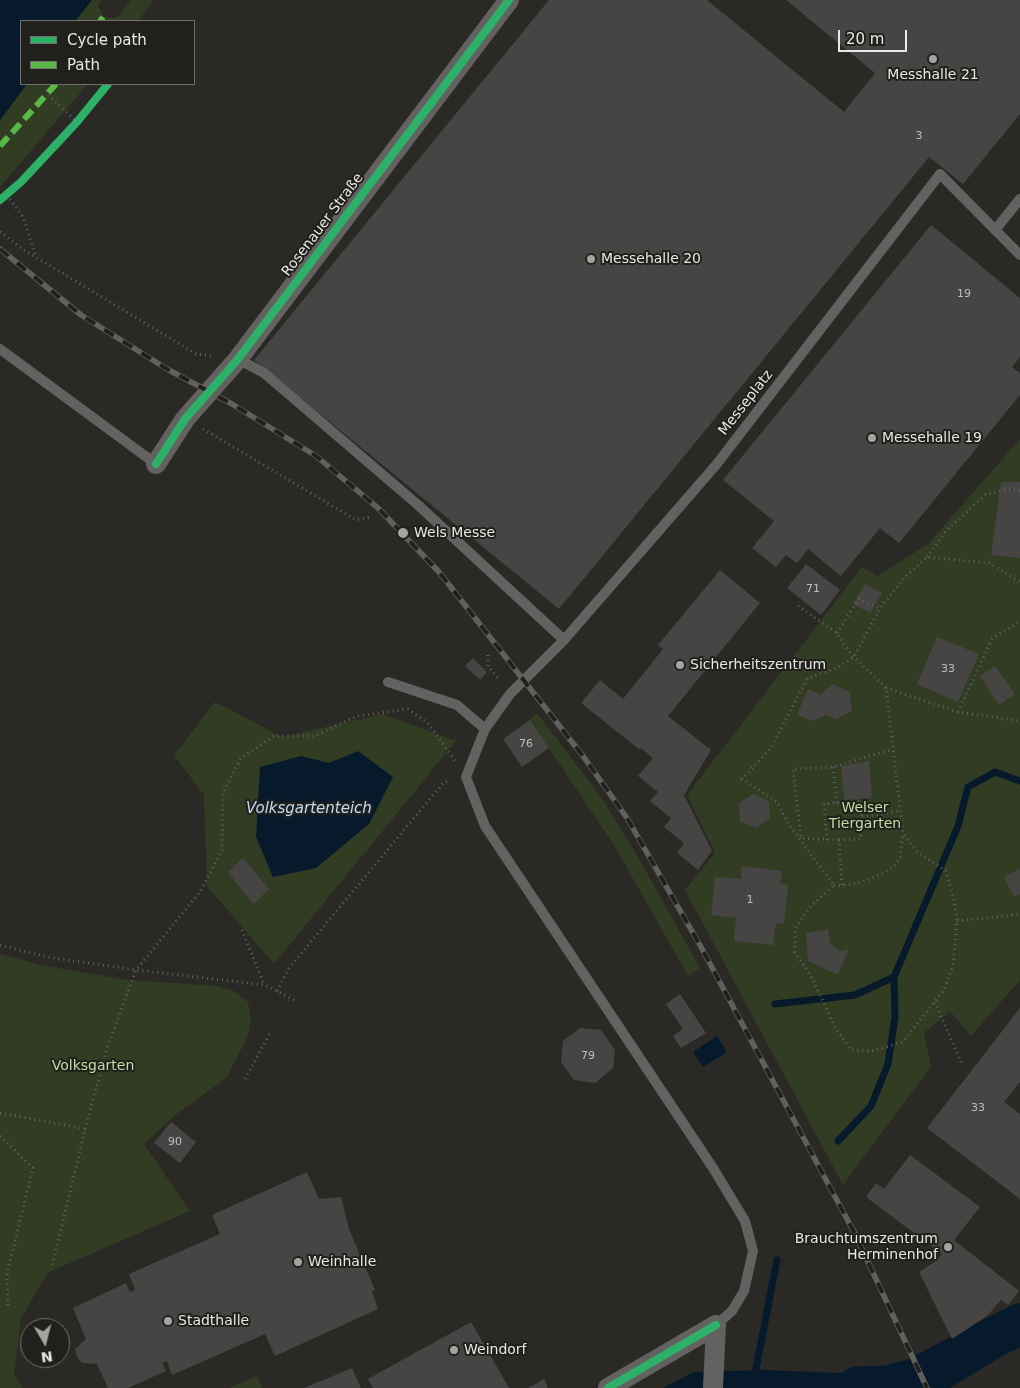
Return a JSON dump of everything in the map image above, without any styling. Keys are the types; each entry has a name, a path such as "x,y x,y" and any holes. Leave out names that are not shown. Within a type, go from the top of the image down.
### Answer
{"street":[{"name":"Rosenauer Straße","path":"156,464 186,419 238,359 509,0"},
{"path":"714,1379 716,1325"},
{"path":"608,1388 716,1325"}],"lane":[{"name":"Messeplatz","path":"466,777 485,729 510,694 564,640 716,465 940,174 995,230"},
{"path":"1020,199 995,230 1020,255"},
{"path":"0,349 156,464"},
{"path":"238,359 264,373 418,505 564,640"},
{"path":"388,682 457,704 485,729"},
{"path":"466,777 490,834 713,1168 745,1221 753,1250 744,1291 732,1311 716,1325"}],"path":[{"path":"48,95 77,122"},
{"path":"71,129 83,115"},
{"path":"0,200 14,188"},
{"path":"7,195 23,217 36,257"},
{"path":"0,232 36,257 196,354 238,359"},
{"path":"186,419 356,520 370,517"},
{"path":"834,885 801,838 787,822 776,802 742,779 771,748 807,679 836,668 854,657 880,608 904,577 927,557 946,531 985,495 1009,489 1020,491"},
{"path":"927,557 989,563 1020,582"},
{"path":"837,633 859,599 880,608"},
{"path":"798,606 837,633 854,657 886,688 958,712 1020,721"},
{"path":"958,712 992,639 1020,621"},
{"path":"488,655 488,666 503,685"},
{"path":"886,688 903,832 900,859 893,867 875,877 842,885 834,885 808,909 795,929 795,952 811,976 823,1004 851,1050 872,1051 903,1042 944,990 953,965 957,921 954,900 946,871 916,851 903,832"},
{"path":"52,1267 85,1129 107,1048 136,970 200,892 222,850 223,793 241,758 274,736 315,736 357,716 408,710 428,723 466,777 444,782 290,968 277,991"},
{"path":"801,838 793,769 833,767 893,750"},
{"path":"833,767 836,802"},
{"path":"801,838 827,840 861,839 862,816 860,801 824,804 827,840"},
{"path":"862,816 900,811"},
{"path":"839,840 842,885"},
{"path":"957,921 1020,914"},
{"path":"242,930 265,985"},
{"path":"0,945 47,957 136,970 265,985 296,1002"},
{"path":"935,1002 962,1064"},
{"path":"245,1079 270,1033"},
{"path":"0,1113 85,1129"},
{"path":"0,1136 33,1168 7,1274 8,1305"}],"green space":[{"path":"92,0 102,0 98,5 103,17 116,18 132,0 154,0 139,20 76,20"},
{"path":"26,85 87,85 0,187 0,120"},
{"name":"Welser Tiergarten","path":"1020,439 1020,980 971,1036 950,1011 924,1033 931,1067 843,1185 685,890 715,853 687,795 862,567 877,576 928,544"},
{"path":"215,702 283,737 382,714 456,741 274,964 207,886 204,795 174,755"},
{"path":"537,713 601,797 641,862 700,968 688,976 614,845 530,720"},
{"name":"Volksgarten","path":"0,954 40,965 128,980 217,986 234,991 248,1002 251,1018 248,1036 227,1077 174,1116 144,1144 190,1211 47,1273 20,1318 14,1375 23,1388 0,1388"},
{"path":"257,1376 262,1388 229,1388"}],"water":[{"path":"0,0 92,0 76,20 20,20 20,85 26,85 0,120"},
{"name":"Volksgartenteich","path":"358,751 393,777 369,824 316,868 273,877 256,837 260,767 301,756 329,763"},
{"path":"717,1036 727,1052 703,1067 693,1052"},
{"path":"1020,1303 1020,1345 950,1388 934,1388 914,1361 913,1388 663,1388 694,1372 764,1370 887,1375 1012,1310"}],"building":[{"name":"Messehalle 20","path":"549,0 707,0 844,112 875,73 786,0 1020,0 1020,114 963,184 929,157 559,609 254,360"},
{"name":"Messehalle 19","path":"931,225 1020,298 1020,357 1012,367 1020,373 1020,395 899,543 880,528 841,576 808,549 797,563 786,555 776,567 752,548 774,521 723,480"},
{"path":"1001,482 1020,482 1020,558 991,555"},
{"path":"806,564 840,590 821,615 787,588"},
{"name":"Sicherheitszentrum","path":"720,570 760,603 668,716 711,750 684,795 712,851 698,870 677,853 684,843 664,827 671,818 650,801 658,792 638,776 653,758 641,748 640,750 581,703 600,680 623,699 663,649 658,645"},
{"path":"865,584 882,593 870,613 853,604"},
{"path":"937,637 979,654 958,702 917,684"},
{"path":"473,658 487,672 480,680 465,666"},
{"path":"995,666 1015,694 999,705 980,676"},
{"path":"832,684 850,692 852,711 836,719 826,715 813,721 797,715 808,689 821,695"},
{"path":"530,720 549,748 522,767 503,739"},
{"path":"869,761 872,798 844,800 841,766"},
{"path":"753,794 769,801 770,818 756,828 740,821 739,803"},
{"path":"243,858 269,889 253,904 228,872"},
{"path":"742,866 782,871 780,884 788,885 784,924 776,923 773,945 734,941 736,918 711,915 715,877 741,879"},
{"path":"1020,869 1020,894 1014,897 1004,877"},
{"path":"828,929 830,943 839,951 849,949 838,975 808,961 806,933"},
{"path":"680,994 706,1033 681,1048 673,1036 683,1029 666,1004"},
{"path":"1020,1008 1020,1082 1004,1102 1020,1114 1020,1199 927,1128"},
{"path":"580,1028 601,1030 615,1050 613,1068 595,1083 574,1080 561,1062 563,1041"},
{"path":"171,1122 196,1142 180,1163 154,1143"},
{"name":"Brauchtumszentrum Herminenhof","path":"910,1155 980,1207 954,1240 1019,1291 1008,1305 1001,1300 988,1315 952,1339 919,1272 936,1261 942,1254 866,1197 876,1183 884,1189"},
{"path":"307,1172 319,1199 341,1197 349,1229 375,1290 372,1291 378,1309 275,1356 265,1334 172,1375 167,1361 162,1363 166,1371 128,1388 108,1388 97,1364 82,1363 77,1357 75,1349 86,1339 73,1308 126,1283 130,1292 135,1290 129,1274 220,1234 212,1215"},
{"name":"Weindorf","path":"471,1322 509,1388 373,1388 368,1379"},
{"path":"352,1368 361,1388 304,1388"},
{"path":"544,1379 548,1388 528,1388"}],"waterway":[{"path":"838,1141 871,1106 888,1064 895,1017 894,977 958,826 968,787 995,772 1020,781"},
{"path":"775,1004 855,995 894,977"},
{"path":"754,1379 777,1260"},
{"path":"857,1387 887,1386 914,1379 1020,1324"}],"railway":[{"path":"0,249 81,315 167,369 232,404 316,456 378,508 439,572 583,756 627,818 701,947 854,1232 927,1388"}],"marked path":[{"path":"0,146 55,85"}],"cycle path":[{"path":"156,464 185,419 238,359 509,0"},
{"path":"0,200 21,182 77,122 107,85"},
{"path":"608,1388 716,1325"}],"place":[{"name":"Messhalle 21","path":"933,59"},
{"name":"Messehalle 20","path":"591,259"},
{"name":"Messehalle 19","path":"872,438"},
{"name":"Wels Messe","path":"403,533"},
{"name":"Sicherheitszentrum","path":"680,665"},
{"name":"Brauchtumszentrum Herminenhof","path":"948,1247"},
{"name":"Weinhalle","path":"298,1262"},
{"name":"Stadthalle","path":"168,1321"},
{"name":"Weindorf","path":"454,1350"}]}
